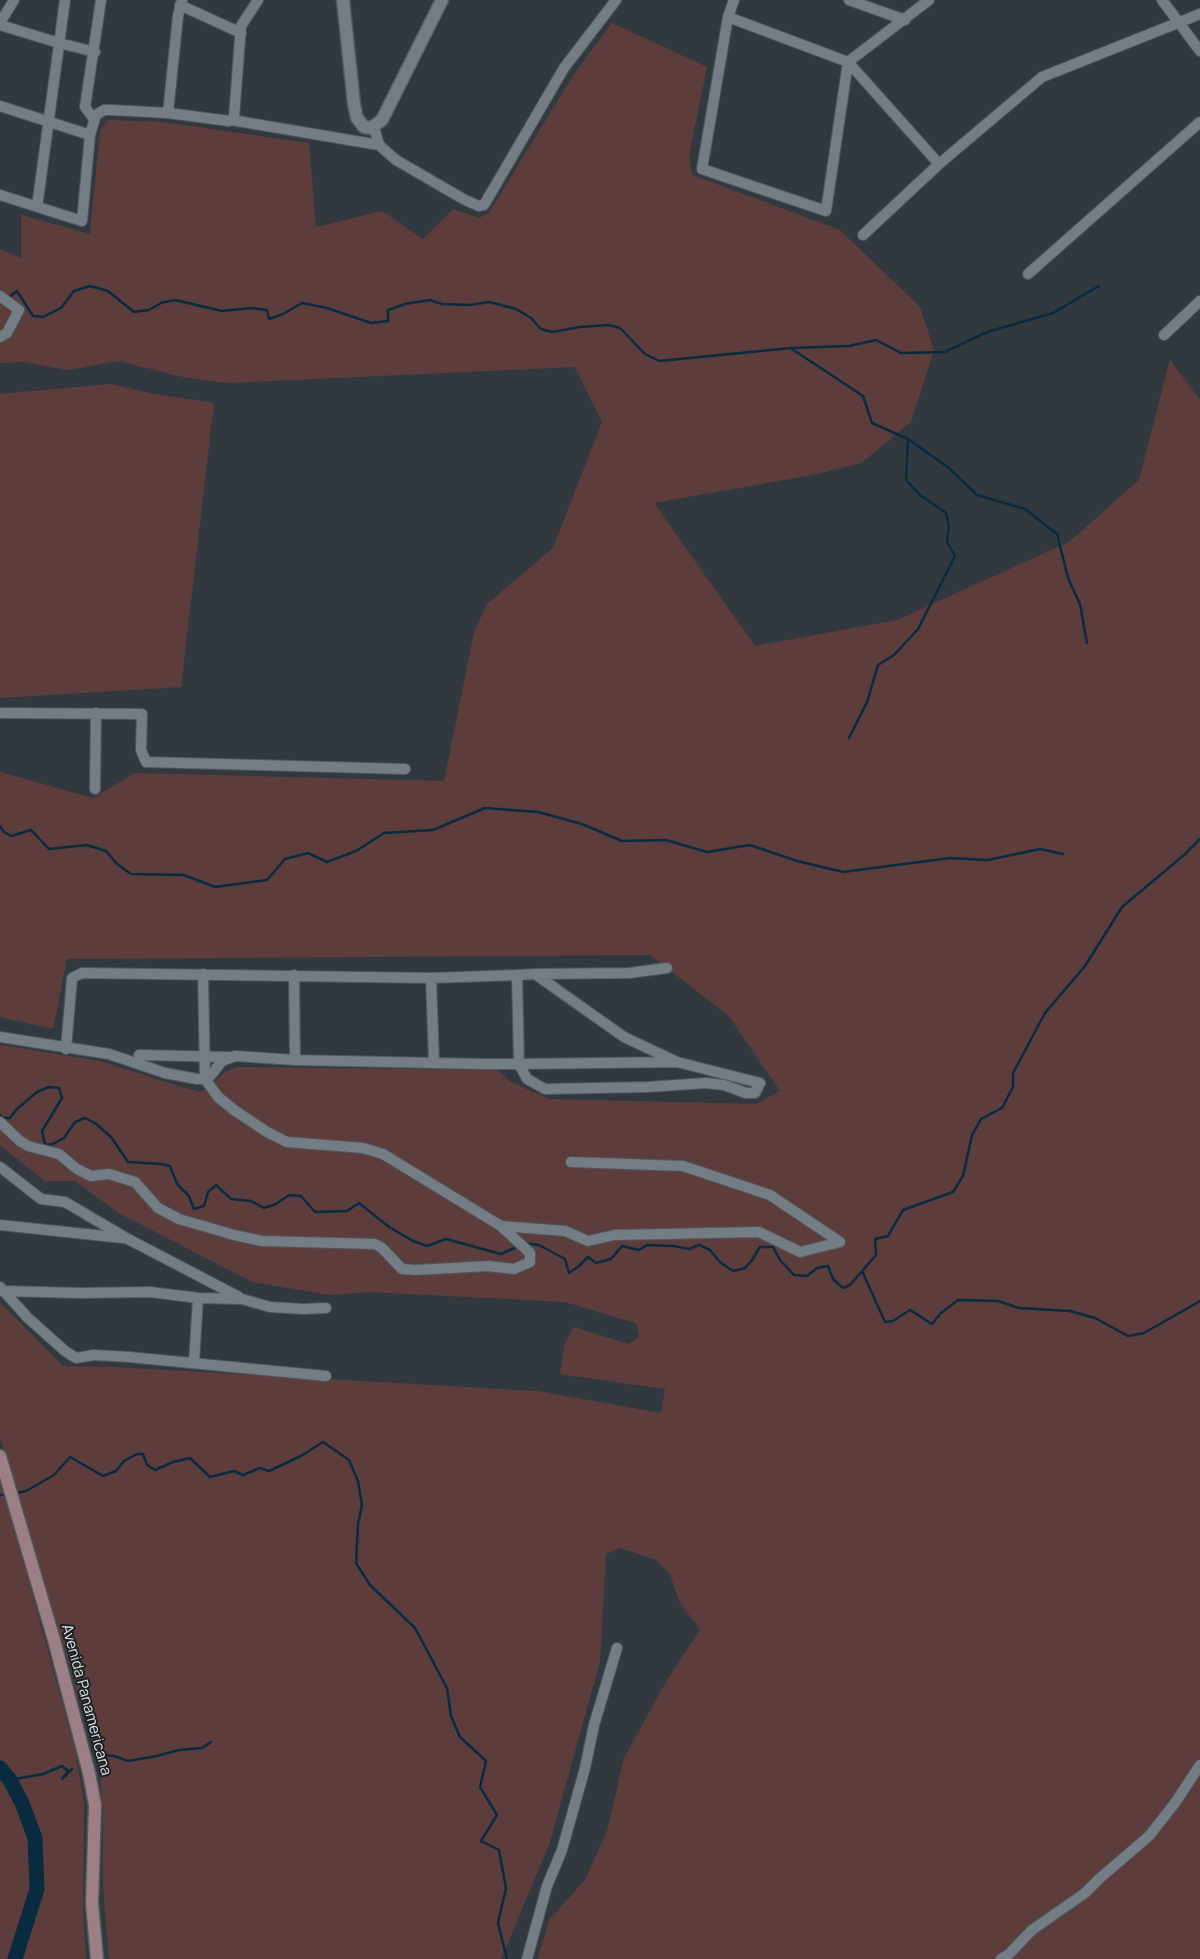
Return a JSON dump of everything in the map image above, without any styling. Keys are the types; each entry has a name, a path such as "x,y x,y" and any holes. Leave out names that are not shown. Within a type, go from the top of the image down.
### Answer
{"main road":[{"name":"Avenida Panamericana","path":"0,1456 54,1640 90,1781 94,1805 92,1903 97,1959"}],"street":[{"path":"14,0 0,24 59,43 95,52"},
{"path":"37,207 65,0"},
{"path":"94,119 85,107 95,52 101,0"},
{"path":"231,120 234,117 241,26 258,0"},
{"path":"343,0 354,104 357,118 364,127 374,127 382,120 442,0"},
{"path":"0,195 82,221 90,135 94,119 98,113 104,110 168,113 231,120 379,145 396,160 449,191 479,206 484,205 564,68 616,0"},
{"path":"734,0 728,17 702,170 826,211 848,62 929,0"},
{"path":"849,0 905,20"},
{"path":"1162,0 1200,51"},
{"path":"168,113 181,2 241,33"},
{"path":"863,235 939,164 1042,77 1200,14"},
{"path":"728,17 848,62 939,164"},
{"path":"0,106 90,135"},
{"path":"1028,274 1200,122"},
{"path":"374,127 379,145"},
{"path":"0,296 20,310 7,333 0,337"},
{"path":"1164,335 1200,301"},
{"path":"0,713 142,714 141,750 146,762 405,769"},
{"path":"95,789 96,713"},
{"path":"66,1049 71,984 72,978 76,974 431,978 628,972 667,968"},
{"path":"0,1122 28,1146 59,1154 77,1169 91,1176 110,1174 134,1182 158,1208 179,1219 234,1235 262,1241 375,1244 382,1248 402,1269 488,1266 514,1269 530,1262 530,1253 501,1226 382,1154 363,1148 288,1142 267,1132 218,1097 205,1079 203,974"},
{"path":"517,975 519,1064 527,1079 545,1089 647,1087 706,1083 724,1085 746,1093 755,1093 760,1083 678,1062 624,1037 535,974"},
{"path":"294,975 295,1060"},
{"path":"431,978 434,1062"},
{"path":"0,1037 66,1049 109,1054 184,1078 205,1079 211,1075 222,1061 235,1056"},
{"path":"139,1055 519,1064 678,1062"},
{"path":"501,1226 564,1231 588,1241 614,1235 760,1232 800,1252 840,1242 770,1195 683,1166 571,1162"},
{"path":"0,1167 41,1198 65,1202 128,1239 242,1299 270,1307 326,1308"},
{"path":"0,1225 128,1239"},
{"path":"1,1289 80,1293 150,1292 198,1298 242,1299"},
{"path":"1,1289 65,1352 76,1358 94,1355 194,1362 326,1376"},
{"path":"194,1362 198,1298"},
{"path":"527,1959 547,1886 562,1850 585,1768 594,1725 617,1648"},
{"path":"1001,1959 1009,1954 1032,1930 1085,1893 1149,1836 1175,1803 1200,1765"}],"shaded area":[{"path":"612,23 707,67 689,155 692,175 840,230 920,307 934,350 911,422 861,463 812,475 654,503 755,646 897,620 1069,542 1139,480 1170,360 1200,400 1200,1959 538,1959 549,1920 585,1880 607,1831 624,1758 667,1680 700,1630 679,1601 670,1574 655,1559 619,1548 606,1554 600,1661 549,1845 501,1959 109,1959 103,1886 103,1812 100,1772 64,1646 29,1542 0,1436 0,1302 63,1366 113,1367 537,1391 661,1413 665,1389 560,1374 565,1343 574,1327 628,1344 639,1337 636,1323 565,1302 370,1292 330,1295 252,1282 119,1213 75,1181 45,1181 0,1145 0,1045 100,1061 201,1092 227,1071 236,1067 497,1070 511,1082 549,1099 756,1104 780,1091 728,1015 650,955 67,959 53,1029 0,1017 0,772 93,798 135,773 444,781 474,632 487,604 553,548 602,422 575,367 227,383 183,377 119,361 67,370 24,362 0,363 0,249 21,258 21,215 90,234 100,131 108,120 162,122 309,143 316,227 382,211 423,239 453,209 479,218 489,213 574,74"},
{"path":"111,384 149,393 214,403 181,687 0,698 0,394"},
{"path":"0,1477 75,1750 84,1804 83,1913 86,1959 0,1959"}],"waterway":[{"path":"8,298 17,291 33,316 43,317 61,308 74,291 90,286 108,291 134,312 149,310 161,303 175,300 222,311 251,308 267,310 269,319 283,314 302,303 327,308 371,323 388,321 388,310 405,304 430,300 442,304 470,305 489,302 516,309 531,318 541,329 552,332 580,327 609,325 620,328 645,354 659,361 791,348 849,346 876,340 901,353 945,352 987,332 1053,313 1099,286"},
{"path":"792,349 863,396 872,423 908,439 949,468 977,495 1025,509 1057,534 1068,578 1080,604 1087,643"},
{"path":"849,738 867,702 878,665 894,655 918,629 955,556 947,542 949,525 946,513 920,495 906,480 908,439"},
{"path":"0,826 4,832 11,836 31,830 49,849 87,845 106,851 117,864 131,874 184,875 215,887 267,880 285,859 308,853 327,862 356,851 384,833 433,830 485,808 538,812 582,824 622,841 666,840 707,852 750,845 797,861 843,872 950,858 988,860 1040,849 1063,854"},
{"path":"524,1243 539,1245 565,1259 569,1273 588,1257 596,1263 611,1259 622,1246 639,1250 647,1245 674,1246 689,1249 699,1245 710,1250 720,1262 733,1271 745,1268 760,1247 773,1247 780,1260 794,1275 807,1276 817,1268 828,1266 833,1279 843,1288 850,1285 876,1255 875,1239 888,1236 903,1210 953,1192 963,1176 972,1135 981,1119 1002,1108 1013,1087 1013,1073 1045,1013 1085,966 1122,907 1184,855 1200,839"},
{"path":"0,1115 2,1118 10,1118 16,1110 37,1092 49,1087 59,1088 62,1098 42,1131 45,1145 53,1144 64,1138 75,1122 85,1118 95,1123 111,1137 128,1162 170,1166 177,1184 189,1196 194,1209 204,1206 208,1192 216,1185 231,1199 251,1201 264,1208 276,1204 289,1195 301,1196 315,1212 347,1211 359,1203 389,1227 413,1241 427,1246 446,1239 501,1254 519,1246"},
{"path":"862,1271 885,1322 893,1321 910,1310 932,1324 941,1313 958,1300 998,1301 1019,1308 1070,1311 1095,1318 1128,1336 1144,1333 1200,1301"},
{"path":"16,1493 26,1491 54,1475 70,1457 103,1476 116,1471 124,1461 137,1454 143,1454 147,1465 155,1470 173,1462 190,1458 210,1477 234,1471 243,1475 260,1468 269,1471 301,1456 323,1442 349,1460 358,1481 362,1505 358,1524 356,1563 370,1585 415,1628 447,1688 451,1716 460,1737 486,1761 480,1787 497,1815 481,1841 499,1850 506,1888 498,1923 507,1959"},
{"path":"0,1495 8,1494"},
{"path":"102,1755 114,1756 128,1761 179,1750 202,1748 211,1742"},
{"path":"10,1780 43,1774 62,1766 68,1771 62,1779 72,1769"},
{"path":"0,1768 10,1780 22,1803 35,1838 37,1889 15,1959"}]}
